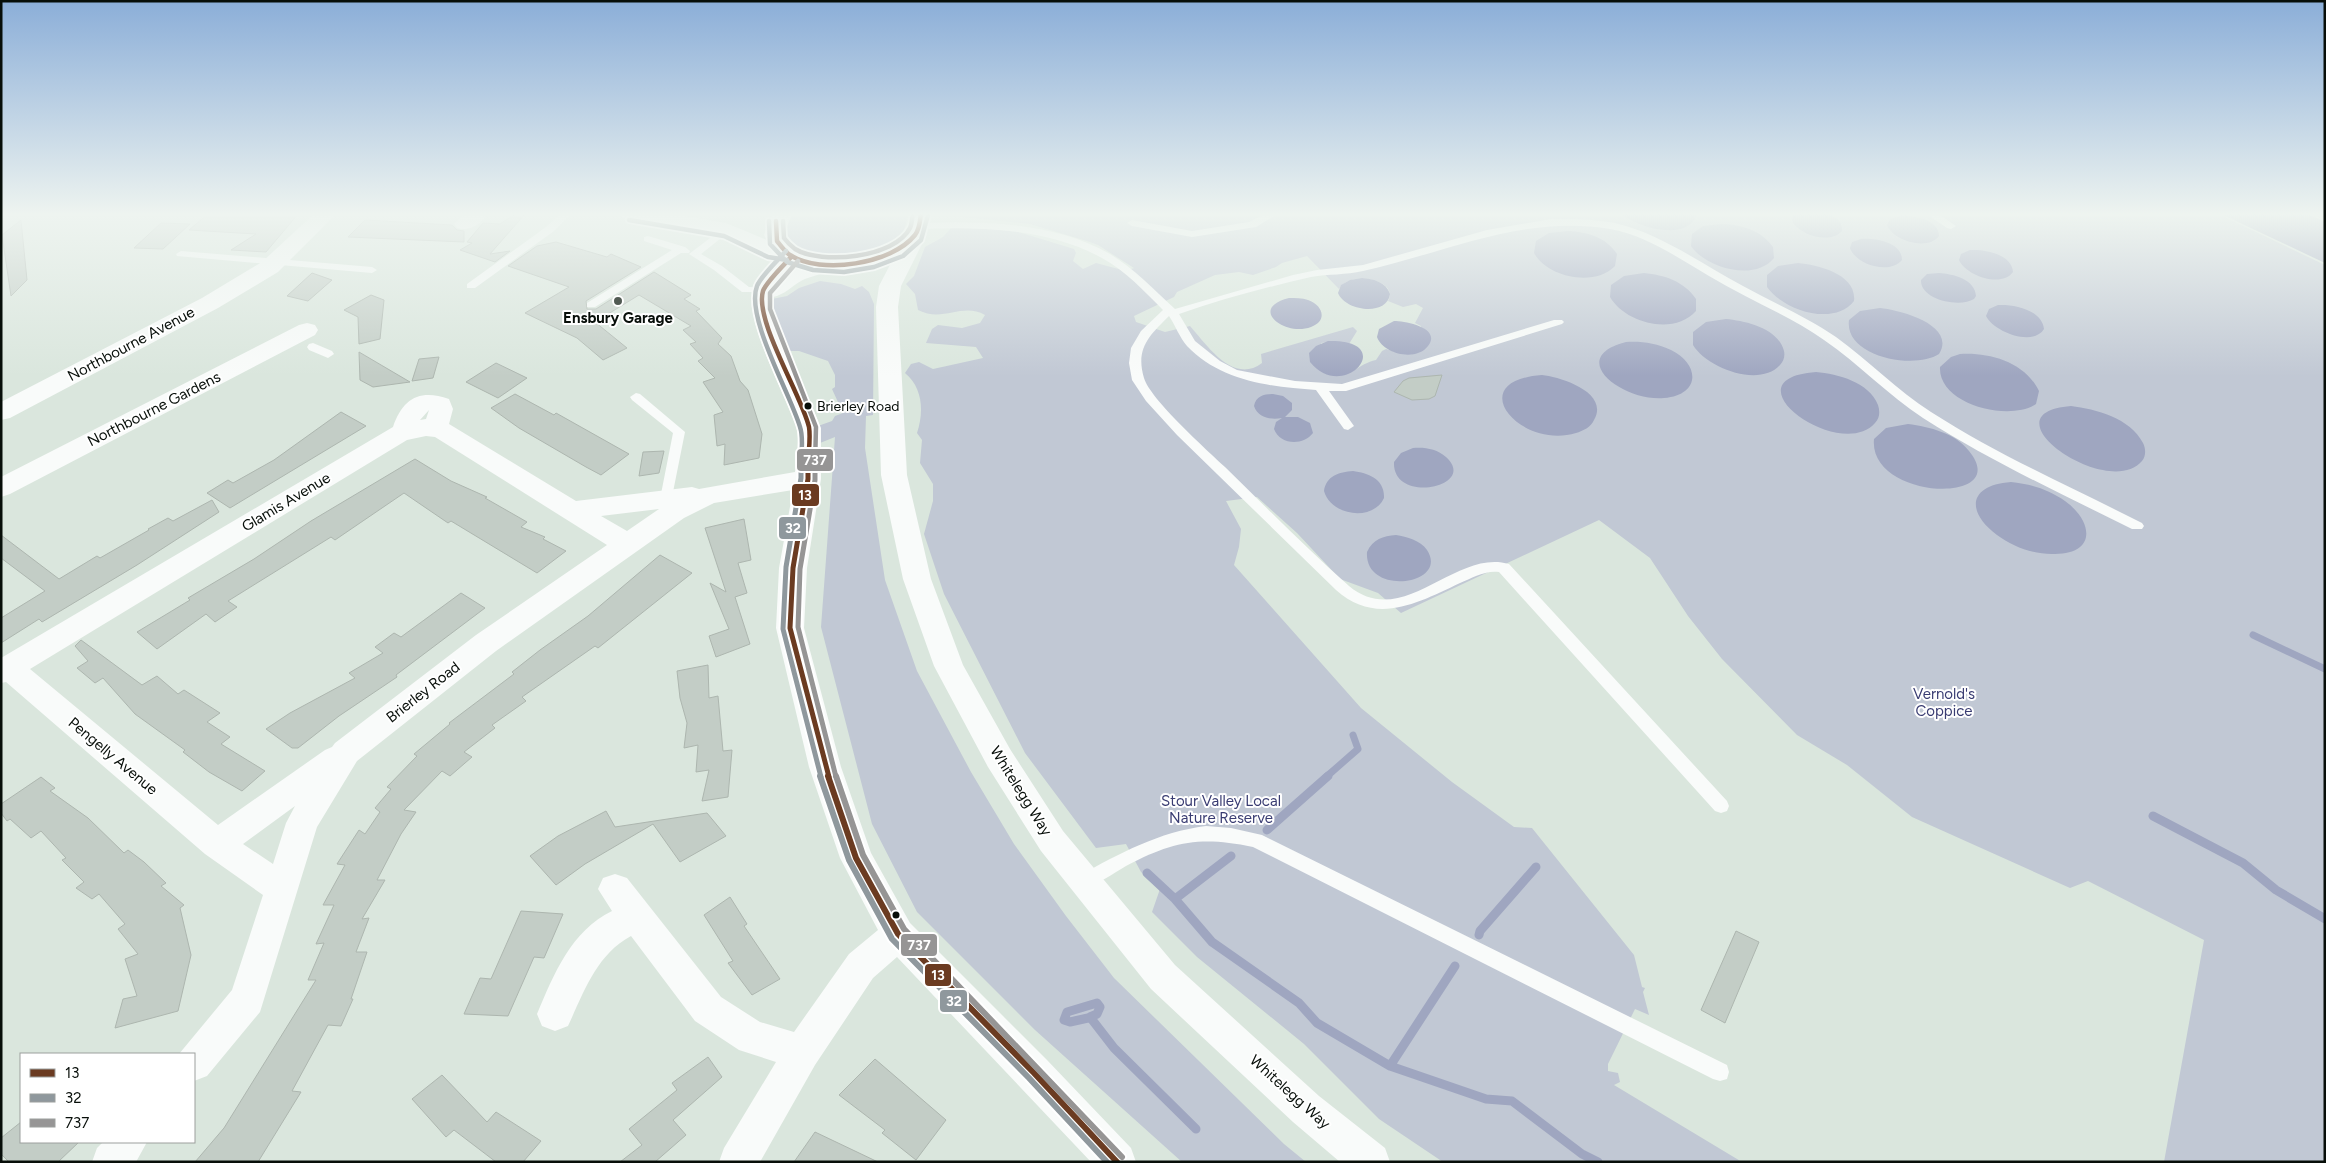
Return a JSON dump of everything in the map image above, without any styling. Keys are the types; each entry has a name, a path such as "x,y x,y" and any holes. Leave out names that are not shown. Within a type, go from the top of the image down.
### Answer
{"street":[{"name":"Northbourne Avenue","path":"1,412 210,302 268,267"},
{"path":"782,267 763,295 763,311 776,349 809,428 808,479 793,568 790,628 825,767 856,858 898,934 1034,1073 1117,1162"},
{"path":"763,295 795,275 817,267"},
{"path":"849,267 878,290 887,307"},
{"name":"Whitelegg Way","path":"899,267 890,286 887,307 894,475 917,579 950,666 999,758 1052,841 1163,977 1306,1109 1371,1162"},
{"name":"Northbourne Gardens","path":"1,488 310,342"},
{"name":"Glamis Avenue","path":"5,670 415,427 436,428 444,431 575,510 628,545"},
{"name":"Brierley Road","path":"195,1062 247,1000 302,823 346,752 486,643 628,545 675,510 709,495 808,479"},
{"path":"575,510 709,495"},
{"name":"Pengelly Avenue","path":"5,670 217,844 281,889"},
{"path":"217,844 346,752"},
{"path":"615,889 708,1009 752,1037 802,1052"},
{"path":"555,1014 586,954 597,940 608,931 636,916"},
{"path":"738,1162 802,1052 861,966 898,934"},
{"path":"111,1162 127,1143"}],"lane":[{"path":"334,267 372,270"},
{"path":"471,286 497,267"},
{"path":"591,306 652,267"},
{"path":"717,267 746,290 763,295"},
{"path":"1123,267 1171,312 1191,343 1216,364 1234,373 1295,385 1342,388 1439,356 1558,322"},
{"path":"1367,267 1314,274 1171,312 1145,333 1137,348 1135,363 1138,380 1150,398 1181,432 1331,578 1356,599 1368,603 1393,605 1427,593 1457,578 1481,569 1495,565 1504,568 1721,806"},
{"path":"1701,267 1816,329 1846,350 1926,413 2020,467 2137,526"},
{"path":"1320,386 1348,426"},
{"path":"636,397 679,432 666,499"},
{"path":"1085,881 1139,851 1174,838 1208,833 1256,840 1720,1072"}],"green space":[{"path":"917,267 1081,267 1083,269 1087,267 1112,267 1126,271 1134,268 1275,267 1253,275 1239,272 1215,275 1177,292 1174,297 1134,316 1136,322 1165,332 1190,326 1222,360 1231,366 1241,369 1251,369 1262,363 1261,354 1353,327 1357,331 1349,344 1335,341 1321,343 1324,373 1341,375 1376,360 1382,351 1386,349 1400,353 1414,353 1421,326 1415,323 1423,308 1416,304 1403,307 1388,301 1390,294 1387,287 1372,280 1363,278 1353,279 1339,289 1318,267 2325,267 2325,1162 2164,1162 2204,940 2088,881 2070,888 1912,817 1847,765 1797,735 1722,659 1688,616 1650,558 1599,520 1401,613 1378,593 1340,579 1297,533 1257,497 1226,501 1241,529 1234,565 1361,708 1452,782 1514,827 1532,828 1634,955 1642,987 1645,988 1643,992 1649,1015 1635,1009 1608,1064 1608,1071 1618,1073 1620,1082 1614,1085 1742,1162 1443,1162 1379,1119 1304,1044 1197,957 1152,912 1160,889 1141,872 1126,844 1096,848 1025,753 944,594 924,534 933,501 933,484 920,463 922,440 917,433 921,417 919,393 905,373 911,364 919,362 933,369 983,358 976,347 926,343 932,329 938,325 962,328 980,323 985,315 968,311 936,314 918,310 915,294 906,284 914,276"},
{"path":"820,281 841,284 855,289 862,286 869,292 874,304 873,415 866,416 865,448 885,580 917,671 971,772 1014,844 1114,978 1284,1144 1306,1162 1182,1162 1035,1030 917,912 872,824 821,627 835,437 820,443 818,426 832,421 835,416 843,413 832,389 835,387 835,375 828,361 799,351 785,351 766,306 772,299 787,296 799,288"}],"water":[{"path":"1548,267 1613,267 1596,276 1584,278 1572,277"},
{"path":"1724,267 1760,267 1743,271"},
{"path":"1776,267 1820,267 1843,278 1853,292 1854,301 1845,309 1834,313 1809,312 1785,303 1775,295 1767,287 1767,275"},
{"path":"1965,267 2011,267 2013,272 2008,277 1993,279 1984,278"},
{"path":"1644,273 1659,275 1680,283 1696,299 1696,311 1687,319 1663,324 1650,323 1627,314 1610,297 1611,285 1624,276"},
{"path":"1939,273 1957,276 1968,282 1975,290 1976,296 1974,299 1968,302 1951,302 1927,293 1922,287 1921,280 1927,274"},
{"path":"1362,278 1375,280 1386,287 1390,294 1382,306 1374,309 1365,309 1349,304 1342,299 1338,293 1341,285 1350,280"},
{"path":"1289,298 1313,302 1322,313 1320,321 1311,327 1301,329 1281,325 1274,320 1271,308"},
{"path":"1998,305 2019,307 2033,313 2042,322 2044,329 2039,334 2031,337 2023,337 2005,332 1990,322 1986,316 1989,309"},
{"path":"1880,308 1912,316 1934,327 1940,335 1942,344 1939,354 1928,359 1914,361 1899,360 1883,357 1869,351 1858,343 1850,333 1849,320 1860,311"},
{"path":"1726,319 1752,324 1768,331 1781,343 1784,351 1784,358 1780,365 1771,372 1760,375 1747,375 1721,368 1700,353 1693,345 1693,332 1706,322"},
{"path":"1394,321 1414,324 1427,330 1431,340 1428,346 1423,351 1408,355 1393,352 1386,348 1377,337 1379,329"},
{"path":"1328,341 1349,343 1360,349 1363,358 1359,366 1350,373 1337,376 1323,373 1310,362 1309,353 1316,346"},
{"path":"1626,342 1654,344 1681,356 1688,363 1691,371 1690,385 1676,396 1664,398 1632,393 1618,386 1607,378 1600,368 1600,358 1608,349"},
{"path":"1960,354 1994,357 2015,366 2033,381 2039,391 2036,404 2024,409 2010,411 1994,410 1963,400 1950,391 1942,380 1940,367 1951,357"},
{"path":"1816,372 1843,377 1868,390 1878,405 1879,414 1877,421 1859,433 1838,433 1816,426 1798,415 1785,402 1781,389 1790,378"},
{"path":"1542,375 1571,383 1589,394 1595,401 1597,410 1591,425 1576,433 1555,436 1536,432 1519,424 1508,413 1502,400 1505,389 1518,380"},
{"path":"1264,395 1283,396 1292,403 1292,410 1285,417 1298,417 1310,423 1313,433 1309,437 1298,442 1286,441 1274,429 1276,422 1282,418 1274,419 1262,416 1256,410 1254,406 1259,398"},
{"path":"2071,406 2101,412 2112,416 2130,427 2144,445 2145,455 2142,461 2125,470 2104,470 2081,463 2060,451 2045,437 2039,423 2047,412"},
{"path":"1908,424 1942,432 1963,445 1969,451 1978,469 1972,481 1957,487 1936,488 1913,484 1893,474 1878,459 1874,439 1886,428"},
{"path":"1413,448 1431,449 1442,454 1453,468 1452,476 1444,483 1432,487 1418,487 1406,484 1397,475 1394,462 1401,453"},
{"path":"1353,471 1370,475 1382,486 1384,498 1379,506 1371,511 1352,513 1343,511 1328,499 1324,491 1330,478 1343,472"},
{"path":"2011,482 2039,488 2065,501 2081,518 2086,535 2084,543 2078,549 2069,553 2047,554 2025,549 1997,535 1980,517 1976,508 1976,501 1987,488"},
{"path":"1396,535 1417,541 1427,550 1431,562 1427,571 1417,578 1405,581 1391,580 1378,576 1370,566 1367,552 1372,544 1383,537"}],"building":[{"path":"7,267 26,267 27,280 11,296"},
{"path":"512,267 641,267 586,301 587,309 596,309 654,272 691,295 684,299 700,309 696,311 722,338 718,344 731,356 740,381 748,390 762,434 759,458 724,465 725,444 717,446 714,415 723,412 703,382 715,378 698,361 703,358 690,344 696,342 683,330 691,326 639,295 595,322 627,348 603,360 577,338 525,313 569,287"},
{"path":"312,273 332,280 308,301 287,296"},
{"path":"371,295 384,300 380,339 359,344 358,317 344,310"},
{"path":"359,352 410,382 373,387 360,380"},
{"path":"439,357 433,378 412,381 419,359"},
{"path":"496,363 527,378 498,398 466,382"},
{"path":"1442,375 1435,396 1429,399 1412,400 1394,392 1403,381 1409,378"},
{"path":"515,394 554,415 556,413 629,454 601,475 519,428 491,408"},
{"path":"341,412 366,426 230,508 207,493 228,480 233,483 274,460"},
{"path":"664,451 659,473 639,476 643,452"},
{"path":"415,459 451,481 487,497 485,498 527,522 521,527 545,537 543,539 566,551 537,573 451,521 448,523 404,493 335,540 331,537 228,601 237,607 215,622 206,614 157,649 137,632 190,600 188,598 254,559 311,521"},
{"path":"212,500 219,512 137,565 42,622 39,619 1,643 1,618 45,591 1,558 1,535 59,579 97,556 100,558 168,518 173,521"},
{"path":"744,519 751,560 738,563 747,593 735,597 750,644 716,657 709,636 729,629 710,583 726,592 705,528"},
{"path":"660,555 692,573 598,648 595,646 522,697 526,701 492,725 495,728 464,752 472,757 450,776 442,771 404,810 416,812 401,834 377,880 385,880 362,919 369,918 356,952 367,952 351,999 353,999 341,1026 328,1025 292,1091 301,1092 258,1162 195,1162 224,1128 316,980 308,980 324,943 316,944 334,905 323,905 345,865 337,864 359,830 365,834 380,812 375,808 391,789 387,787 417,756 414,754 449,723 514,674 512,672 540,650 588,616"},
{"path":"461,593 485,608 396,675 397,677 339,716 298,748 292,748 266,729 290,713 355,678 349,673 383,653 375,647 394,633 401,637"},
{"path":"81,640 142,685 157,676 178,694 184,690 220,713 207,722 230,737 221,744 265,771 242,791 209,772 183,752 185,750 135,714 103,678 95,683 77,668 88,661 75,646"},
{"path":"708,665 709,698 718,696 723,751 732,750 728,797 702,801 709,770 696,772 698,745 684,748 687,723 680,698 677,671"},
{"path":"41,777 55,788 50,791 88,818 124,853 128,850 144,862 166,883 161,886 184,905 180,908 191,955 178,1011 115,1028 123,999 137,996 125,959 138,954 118,929 125,924 99,894 92,899 76,888 84,882 62,860 66,858 41,831 31,838 10,819 7,821 1,813 1,804"},
{"path":"606,811 615,827 707,813 726,836 680,862 653,824 585,864 556,885 530,856 558,836"},
{"path":"730,897 747,924 744,926 780,979 752,995 728,963 733,961 704,915"},
{"path":"521,911 563,914 544,958 534,957 508,1016 464,1014 480,978 491,979"},
{"path":"1736,931 1759,942 1725,1023 1701,1010"},
{"path":"708,1057 722,1077 673,1120 686,1135 655,1162 620,1162 642,1145 629,1129 677,1090 672,1083"},
{"path":"875,1059 946,1120 916,1160 882,1133 885,1130 839,1095"},
{"path":"442,1075 487,1122 496,1112 541,1141 523,1162 496,1162 454,1130 446,1137 412,1099"},
{"path":"20,1123 20,1143 78,1143 58,1162 9,1162 1,1154 1,1138"},
{"path":"815,1132 878,1162 794,1162"}],"waterway":[{"path":"2253,635 2325,669"},
{"path":"1326,777 1358,749 1353,735"},
{"path":"1267,830 1328,776"},
{"path":"2153,816 2243,863 2276,890 2325,919"},
{"path":"1175,899 1231,856"},
{"path":"1479,935 1480,931 1536,867"},
{"path":"1147,873 1175,899"},
{"path":"1175,899 1212,942 1299,1003 1317,1023 1390,1066"},
{"path":"1390,1066 1455,966"},
{"path":"1088,1018 1070,1022 1064,1020 1067,1012 1097,1003 1100,1007 1097,1014 1090,1017 1114,1048 1196,1129"},
{"path":"1390,1066 1486,1099 1512,1101 1582,1154 1598,1162"}],"transit line":[{"name":"32","path":"773,267 757,286 756,313 769,351 801,429 801,478 786,567 783,629 818,769 849,860 892,939 1029,1078 1107,1162"},
{"name":"13","path":"782,267 763,290 763,311 776,349 809,428 808,479 793,568 790,628 825,767 856,858 898,934 1034,1073 1117,1162"},
{"name":"737","path":"793,267 770,293 770,309 816,427 815,480 800,569 798,627 832,765 863,855 904,929 1039,1068 1122,1157"},
{"name":"32","path":"804,267 813,270 844,272 872,267"}],"place":[{"name":"Ensbury Garage","path":"618,301"},
{"name":"Brierley Road","path":"808,406"}],"park label":[{"name":"Vernold's Coppice","path":"1944,702"},
{"name":"Stour Valley Local Nature Reserve","path":"1221,810"}]}
